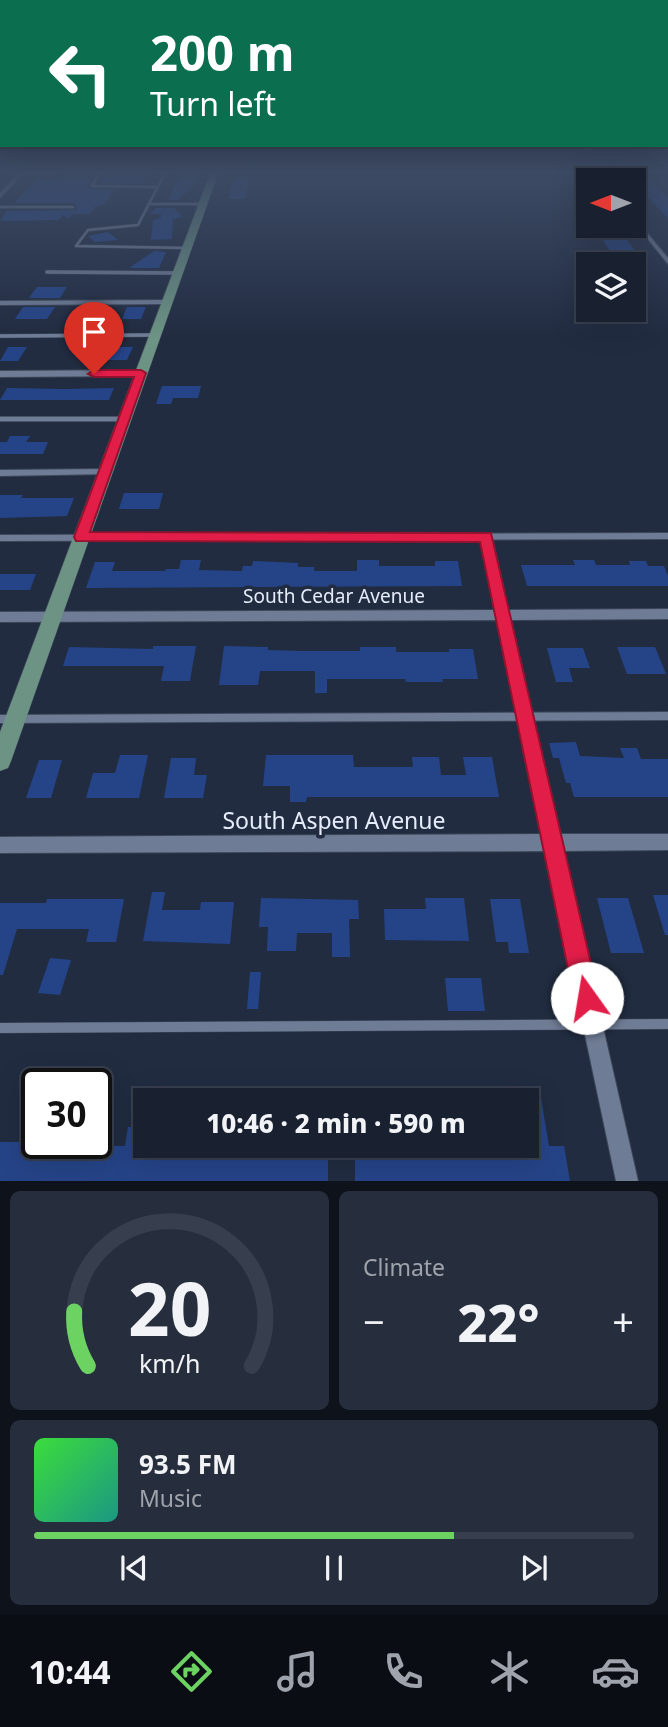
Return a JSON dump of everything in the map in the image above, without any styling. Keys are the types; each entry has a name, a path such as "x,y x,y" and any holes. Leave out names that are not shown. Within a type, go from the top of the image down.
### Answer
{"street":[{"path":"0,761 8,719 53,616 194,226"},
{"path":"646,234 668,262"},
{"path":"0,303 166,302"},
{"path":"0,374 141,373"},
{"path":"0,473 104,472"},
{"path":"486,537 627,1181"},
{"name":"South Cedar Avenue","path":"0,617 668,614"},
{"name":"South Aspen Avenue","path":"0,845 668,842"}],"lane":[{"path":"134,226 89,230 76,246 187,248"},
{"path":"47,272 177,273"},
{"path":"0,336 155,335"},
{"path":"0,419 124,419"},
{"path":"0,538 668,536"},
{"path":"8,719 668,716"},
{"path":"0,1028 668,1024"}],"building":[{"path":"152,226 173,226 172,239 151,240"},
{"path":"108,232 118,240 95,242 88,236"},
{"path":"601,238 626,238 636,252 611,252"},
{"path":"154,251 166,252 159,268 129,268"},
{"path":"37,287 67,287 60,298 29,298"},
{"path":"23,307 55,307 47,319 15,319"},
{"path":"127,307 146,307 141,319 122,319"},
{"path":"8,347 27,347 18,361 0,361"},
{"path":"113,347 133,347 127,360 107,360"},
{"path":"162,386 201,386 198,398 173,398 171,404 156,404"},
{"path":"7,388 114,388 109,400 0,400"},
{"path":"10,436 30,436 26,442 48,442 43,454 0,454 0,442 7,442"},
{"path":"124,493 163,493 159,509 119,509"},
{"path":"0,495 23,495 21,498 74,498 67,516 0,518"},
{"path":"181,560 201,560 199,570 242,571 243,566 252,566 253,561 298,563 298,567 314,567 314,571 357,571 357,560 379,560 379,566 435,566 435,561 458,561 462,586 86,588 95,562 115,562 112,571 165,571 179,569"},
{"path":"573,560 594,560 596,565 630,565 629,561 646,561 648,566 664,566 668,586 527,586 521,565 575,565"},
{"path":"0,574 36,574 30,590 0,590"},
{"path":"153,646 196,646 190,681 161,681 164,666 63,666 69,647 153,649"},
{"path":"224,646 304,651 360,651 360,647 396,647 396,652 473,649 478,679 406,682 405,679 327,679 327,693 315,693 315,671 260,671 258,685 219,685"},
{"path":"617,647 655,647 666,674 627,674"},
{"path":"547,648 583,648 590,668 569,668 573,682 556,682"},
{"path":"576,742 580,756 624,758 620,748 637,748 641,759 668,759 668,797 574,797 570,783 566,783 559,758 553,758 549,743"},
{"path":"120,755 148,755 139,798 86,798 93,773 115,773"},
{"path":"266,755 353,755 354,767 413,767 412,757 439,757 441,775 466,775 463,757 492,757 499,797 307,797 306,802 290,802 290,786 263,786"},
{"path":"171,758 196,758 194,775 207,775 203,798 164,798"},
{"path":"39,760 62,760 51,798 26,798"},
{"path":"152,892 165,892 162,910 200,910 201,902 234,902 230,944 143,941"},
{"path":"653,895 668,895 668,935 665,935"},
{"path":"261,898 358,900 359,919 349,919 350,957 332,957 332,933 297,933 296,951 267,951 268,927 259,927"},
{"path":"425,898 464,898 469,941 385,940 384,909 426,909"},
{"path":"597,898 628,898 644,953 611,953"},
{"path":"47,899 124,899 116,942 86,942 89,929 17,929 3,975 0,975 0,903 46,903"},
{"path":"490,899 520,899 529,953 509,953 508,942 496,942"},
{"path":"50,958 71,960 60,995 38,993"},
{"path":"250,972 261,972 258,1009 247,1009"},
{"path":"445,978 481,978 485,1011 448,1011"},
{"path":"539,1086 549,1146 564,1146 570,1181 355,1181 355,1158 539,1158 539,1088 506,1088"},
{"path":"128,1127 133,1127 133,1158 328,1158 328,1181 0,1181 0,1142 21,1142 21,1159 112,1159 112,1146 125,1146"}],"route":[{"path":"94,374 141,373 81,537 486,537 587,998"}]}
